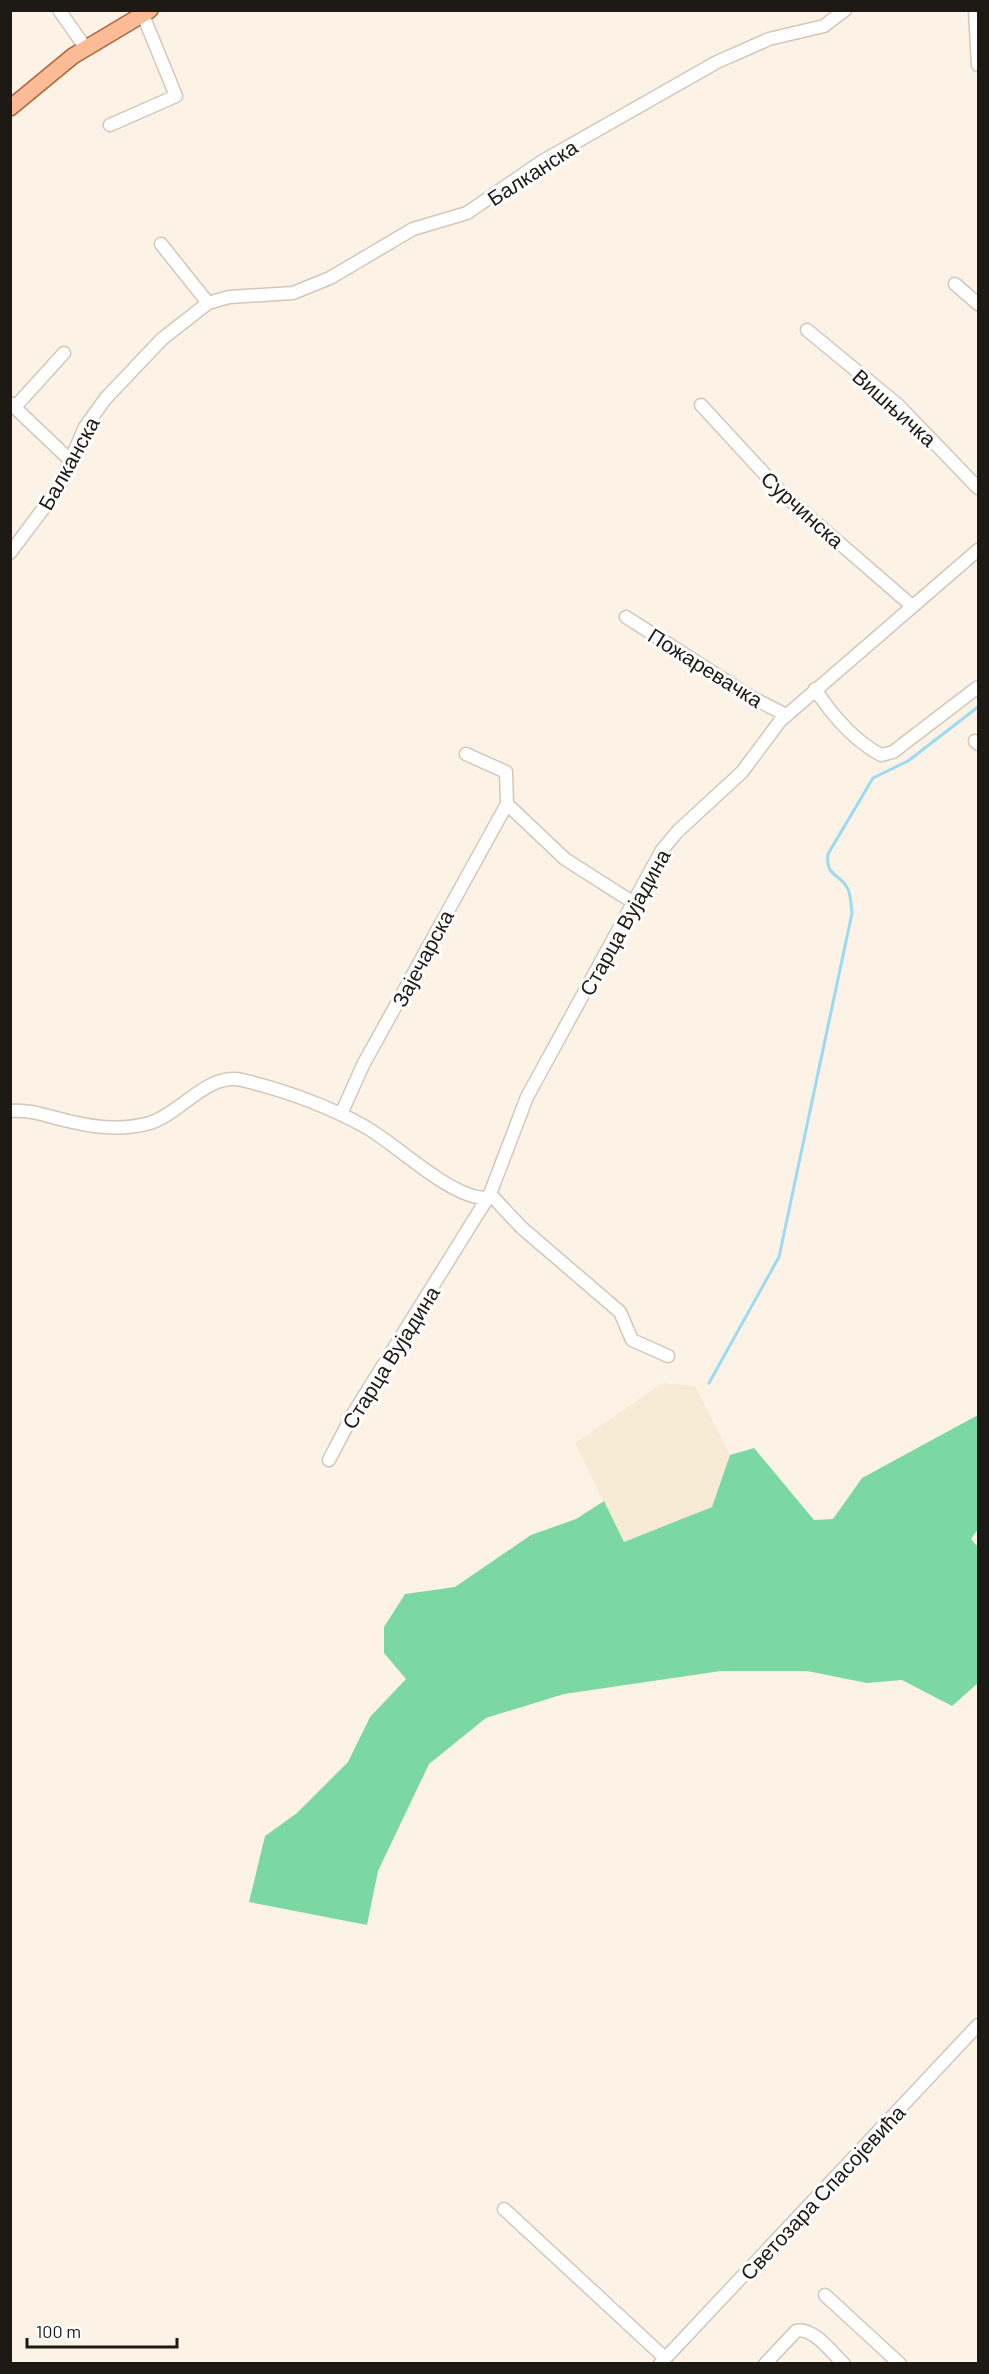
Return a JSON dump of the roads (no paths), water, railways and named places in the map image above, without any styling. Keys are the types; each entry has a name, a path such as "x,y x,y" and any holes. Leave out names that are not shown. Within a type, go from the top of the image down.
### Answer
{"main road":[{"path":"10,108 45,77 85,47 146,13"}],"street":[{"path":"59,10 85,47"},
{"name":"Балканска","path":"10,553 58,489 85,427 106,398 162,339 208,303 229,297 292,292 330,279 413,229 473,210 541,162 717,62 769,39 824,26 845,10"},
{"path":"975,10 978,65"},
{"path":"110,124 176,96 146,13"},
{"path":"161,244 208,303"},
{"path":"955,284 978,304"},
{"name":"Вишњичка","path":"807,330 898,405 978,488"},
{"path":"64,353 13,405 70,460"},
{"name":"Сурчинска","path":"701,405 784,495 912,605"},
{"name":"Старца Вујадина","path":"329,1460 353,1414 488,1196 527,1097 654,863 671,839 742,772 786,715 978,550"},
{"name":"Пожаревачка","path":"626,617 753,698 786,715"},
{"path":"815,689 832,714 854,735 881,755 893,753 978,687"},
{"path":"466,754 506,772 507,804 565,859 634,903"},
{"name":"Зајечарска","path":"341,1114 363,1065 507,804"},
{"path":"10,1111 35,1112 55,1118 112,1127 150,1122 168,1115 220,1081 229,1078 279,1090 341,1114 365,1126 414,1163 440,1179 476,1197 488,1196 620,1312 632,1340 668,1356"},
{"name":"Светозара Спасојевића","path":"504,2209 662,2361 978,2025"},
{"path":"825,2295 900,2364"},
{"path":"765,2364 796,2331 801,2330 811,2333 844,2364"}],"waterway":[{"path":"709,1383 779,1257 852,913 848,889 831,871 828,854 873,778 908,761 978,707"}]}
